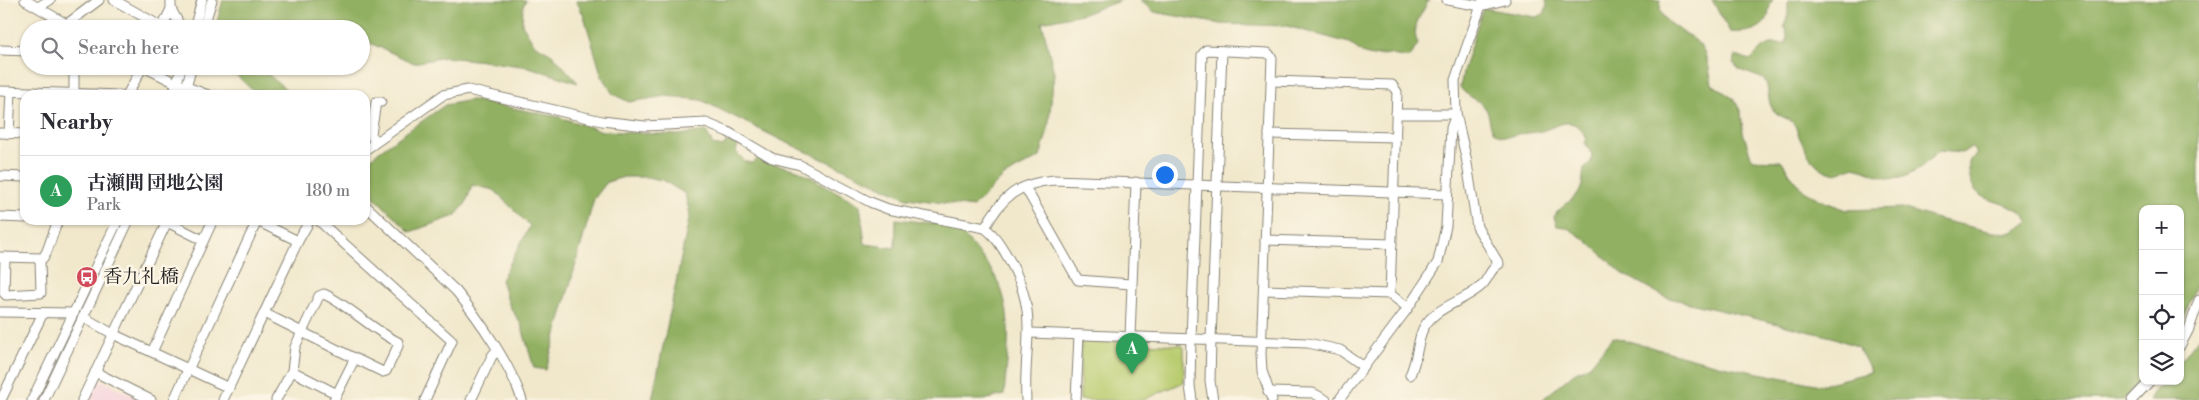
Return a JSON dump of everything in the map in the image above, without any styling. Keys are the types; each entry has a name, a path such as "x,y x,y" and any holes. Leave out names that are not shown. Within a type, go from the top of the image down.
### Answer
{"street":[{"path":"31,2 50,0"},
{"path":"77,20 99,0"},
{"path":"114,0 148,20"},
{"path":"196,20 202,0"},
{"path":"206,20 212,0"},
{"path":"1447,0 1482,3 1505,0"},
{"path":"31,2 61,20"},
{"path":"1410,375 1416,361 1421,333 1435,314 1482,287 1492,267 1499,264 1477,227 1466,157 1456,114 1455,80 1482,3"},
{"path":"164,20 171,5"},
{"path":"171,5 178,20"},
{"path":"0,50 20,51"},
{"path":"1192,400 1190,386 1191,339 1202,55 1206,50 1270,54 1272,58 1262,371 1270,396 1313,393 1326,400"},
{"path":"1213,400 1210,382 1211,340 1222,51"},
{"path":"74,75 74,90"},
{"path":"130,90 137,75"},
{"path":"160,75 176,83 184,90"},
{"path":"174,90 179,75"},
{"path":"185,90 189,75"},
{"path":"1272,81 1392,86 1397,92 1390,294"},
{"path":"370,146 443,95 468,90 602,121 645,126 706,123 728,132 772,158 800,165 870,202 888,209 985,228 996,238 1018,277 1027,306 1029,333 1026,400"},
{"path":"0,91 20,91"},
{"path":"11,91 5,134 20,134"},
{"path":"374,142 371,134 376,102 381,102"},
{"path":"1396,114 1456,114"},
{"path":"1340,400 1433,273 1441,256 1446,226 1452,128 1456,114"},
{"path":"1269,134 1396,137"},
{"path":"0,176 20,177"},
{"path":"985,228 999,204 1016,190 1054,180 1447,194"},
{"path":"1130,337 1136,182"},
{"path":"1025,187 1080,282 1131,284"},
{"path":"370,209 456,291 497,350 522,400"},
{"path":"0,217 20,218"},
{"path":"40,259 41,293 6,295 4,293 3,257 40,259 46,255 56,225"},
{"path":"32,400 116,225"},
{"path":"44,400 127,225"},
{"path":"82,400 166,225"},
{"path":"173,225 203,240"},
{"path":"152,352 210,225"},
{"path":"174,400 254,225"},
{"path":"274,225 298,241"},
{"path":"223,400 307,225"},
{"path":"323,225 452,342 429,399"},
{"path":"1265,240 1392,244"},
{"path":"1264,290 1390,294 1408,308"},
{"path":"264,313 302,332 383,372 386,371 398,346 398,342 381,334 334,299 324,294 319,296 302,332 294,351 292,372 276,400"},
{"path":"2183,340 2189,330 2199,300"},
{"path":"0,312 74,313"},
{"path":"1,400 43,312"},
{"path":"83,317 114,335 229,388"},
{"path":"1029,333 1308,343 1331,347 1347,354 1364,367"},
{"path":"1076,400 1079,335"},
{"path":"471,400 492,356 497,350"},
{"path":"292,372 335,397 355,358"},
{"path":"95,372 151,400"},
{"path":"2132,400 2146,385"}],"shaded area":[{"path":"97,378 142,400 87,400"}],"green space":[{"path":"223,0 526,0 523,6 522,24 534,44 552,54 578,83 529,67 484,61 444,57 414,63 370,43 370,20 217,20"},
{"path":"576,0 1122,0 1086,13 1042,22 1054,73 1048,130 1040,157 1004,176 973,207 907,198 781,140 701,100 666,96 629,102 613,94 602,77 584,16"},
{"path":"1140,0 1429,0 1416,26 1415,32 1418,44 1410,57 1401,57 1389,54 1373,56 1364,54 1349,43 1287,26 1221,24 1154,12"},
{"path":"1546,0 1661,0 1660,8 1662,15 1667,21 1699,44 1708,63 1712,84 1734,99 1741,112 1743,132 1752,160 1782,161 1804,191 1825,202 1847,210 1902,208 1937,219 1993,232 2010,233 2029,222 2018,210 1982,196 1976,191 1969,175 1969,161 1977,154 1971,147 1962,153 1939,151 1914,172 1899,178 1891,179 1854,167 1836,173 1829,172 1818,166 1810,157 1794,124 1774,111 1769,101 1764,79 1740,70 1733,63 1736,56 1750,60 1762,48 1771,44 1786,44 1787,35 1784,26 1788,15 1788,0 2199,0 2199,278 2184,317 2184,205 2139,205 2139,382 2123,400 1542,400 1574,373 1590,365 1613,337 1718,365 1820,385 1871,372 1858,347 1832,337 1665,297 1622,273 1586,240 1566,227 1557,226 1554,217 1580,190 1584,168 1591,163 1592,154 1585,143 1587,139 1581,130 1576,125 1564,123 1537,132 1501,136 1493,131 1486,109 1460,87 1483,8 1536,17 1544,14 1547,6"},
{"path":"1712,0 1773,0 1767,19 1760,27 1745,32 1730,32"},
{"path":"236,75 269,75 287,90 253,90"},
{"path":"471,100 559,117 602,131 679,135 706,131 713,145 723,147 727,141 738,145 736,152 746,162 752,163 759,158 798,170 860,205 865,244 895,248 896,219 956,226 996,278 1006,305 1008,350 1004,395 984,400 652,400 690,214 685,194 663,180 644,177 624,177 607,182 594,199 546,370 534,368 521,324 510,307 501,280 530,226 494,190 472,185 466,203 455,216 410,232 370,193 370,159 445,105"},
{"path":"2199,337 2199,400 2149,400 2160,385 2184,385 2184,357"},
{"path":"1084,340 1181,345 1184,347 1184,382 1143,400 1080,400 1081,342"}],"place":[{"name":"香九礼橋","path":"87,277"},
{"name":"古瀬間 団地公園","path":"1132,374"}]}
